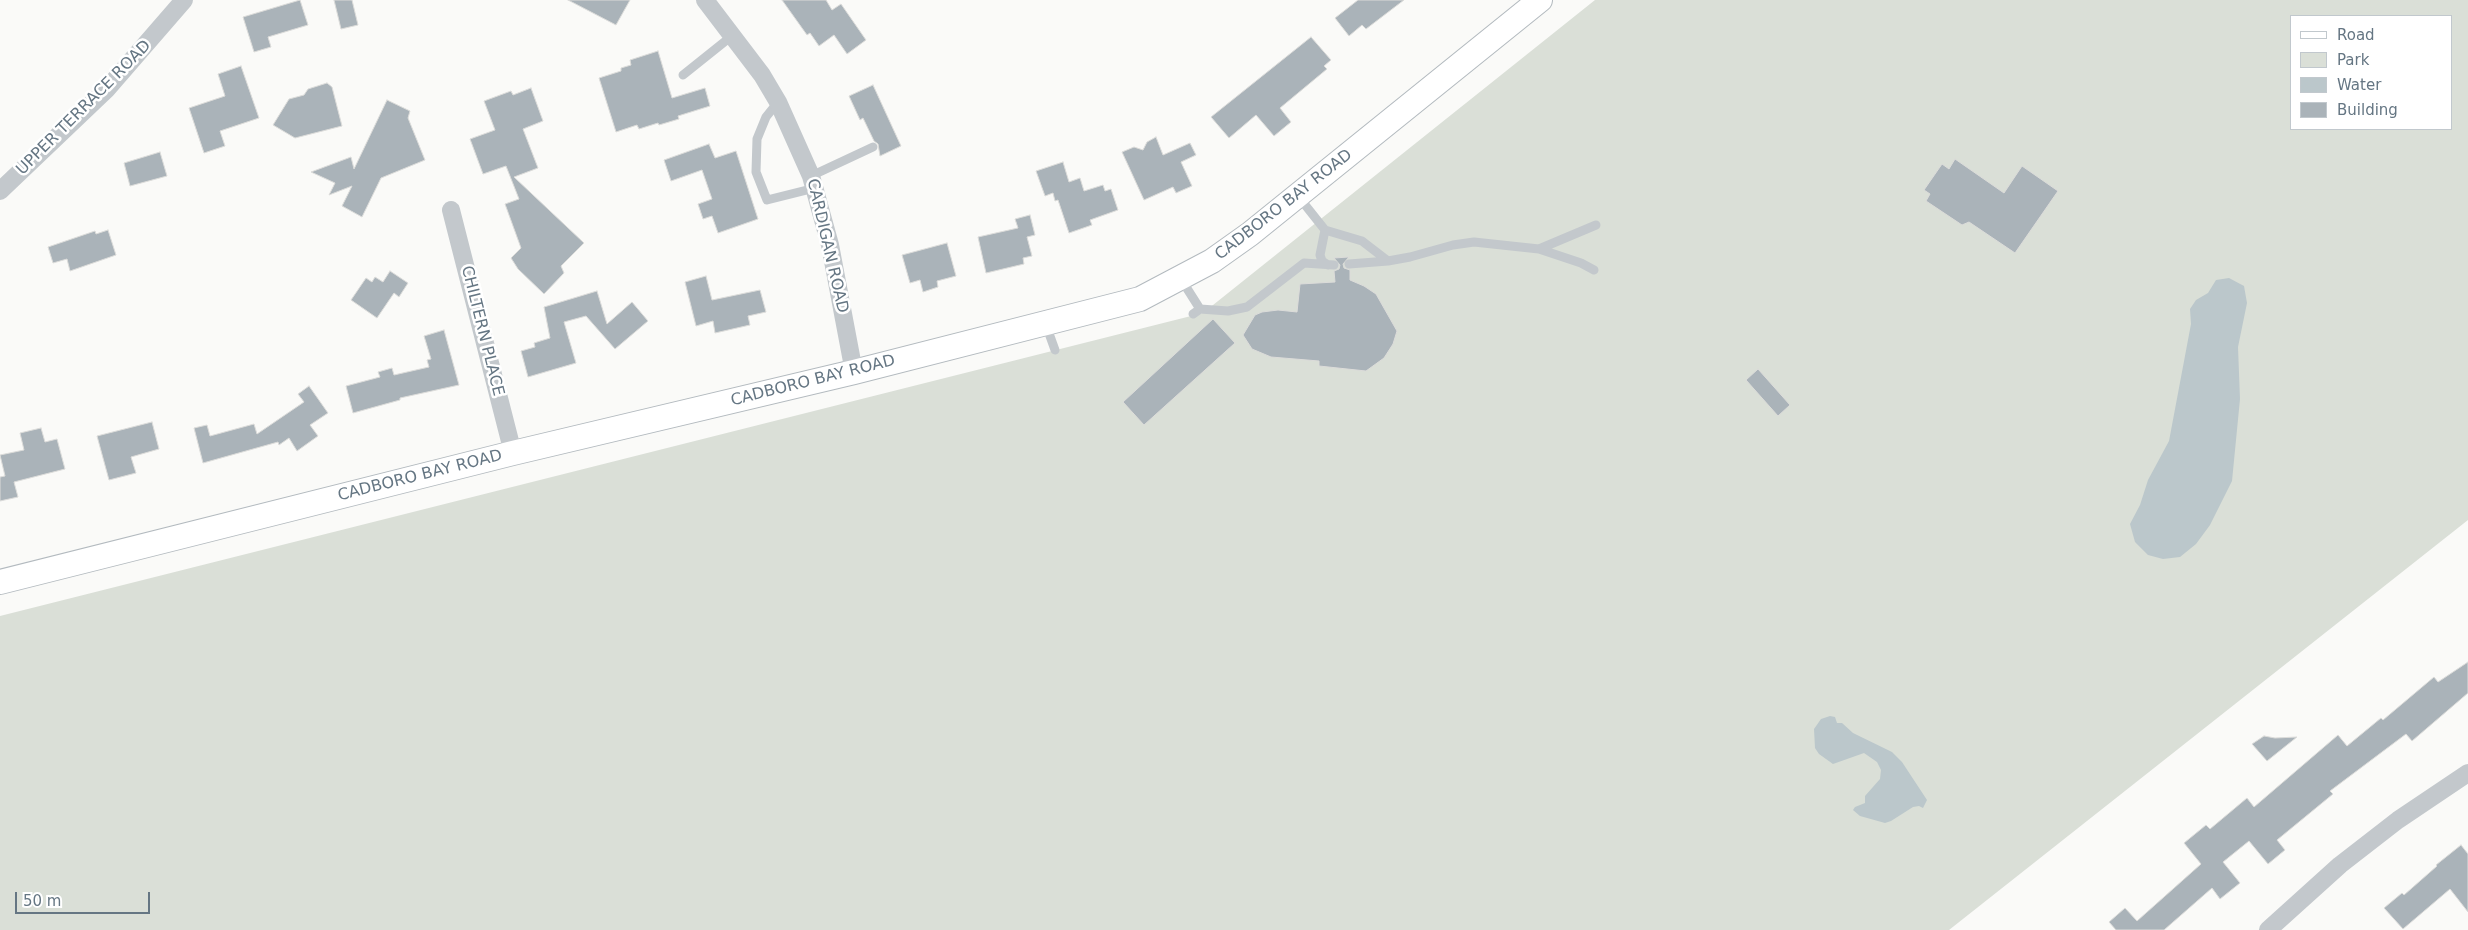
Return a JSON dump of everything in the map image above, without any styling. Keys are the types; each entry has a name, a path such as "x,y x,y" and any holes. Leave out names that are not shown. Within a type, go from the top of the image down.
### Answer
{"main road":[{"name":"CADBORO BAY ROAD","path":"0,582 513,453 854,372 1140,299 1181,279 1242,240 1540,0"}],"street":[{"name":"UPPER TERRACE ROAD","path":"0,191 106,90 184,0"},
{"name":"CARDIGAN ROAD","path":"705,0 733,34 762,75 778,102 813,182 830,245 854,372"},
{"name":"CHILTERN PLACE","path":"451,210 513,453"},
{"path":"2268,930 2340,864 2398,820 2468,773"}],"lane":[{"path":"683,75 733,34"},
{"path":"778,102 766,116 756,139 756,172 767,200 813,182 873,147"},
{"path":"1298,196 1325,230 1362,241 1388,261"},
{"path":"1539,249 1596,225"},
{"path":"1181,279 1197,311 1228,311 1247,307 1304,263 1331,265 1322,261 1320,255 1325,230"},
{"path":"1349,264 1388,261 1453,245 1474,242 1539,249 1581,263 1594,270"},
{"path":"1044,322 1055,350"}],"green space":[{"path":"1595,0 2468,0 2468,520 1949,930 0,930 0,616 1203,313"}],"water":[{"path":"2229,278 2244,286 2247,303 2238,347 2240,399 2232,481 2210,525 2196,544 2180,557 2163,559 2148,555 2135,542 2130,524 2140,505 2148,480 2169,441 2191,324 2190,309 2196,300 2208,293 2216,280"},
{"path":"1830,716 1835,717 1837,723 1842,723 1853,733 1892,752 1902,762 1927,800 1923,808 1919,806 1913,807 1885,823 1860,816 1853,810 1855,807 1865,803 1865,796 1880,779 1881,770 1877,762 1864,753 1833,764 1819,754 1815,748 1814,729 1821,719"}],"building":[{"path":"300,0 308,25 268,37 271,47 254,52 243,17"},
{"path":"334,0 352,0 358,25 341,29"},
{"path":"568,0 630,0 616,25"},
{"path":"782,0 826,0 832,10 841,4 866,40 847,54 834,35 819,46 810,33 807,35"},
{"path":"1358,0 1404,0 1366,29 1362,25 1349,36 1335,18"},
{"path":"1311,37 1331,60 1324,66 1327,69 1280,108 1291,122 1274,136 1256,115 1229,138 1211,117"},
{"path":"658,51 672,98 705,88 710,106 678,116 679,119 659,125 658,123 639,129 637,125 616,132 599,78 621,71 621,68 631,65 630,60"},
{"path":"241,66 259,118 220,131 225,146 204,153 189,108 225,96 218,74"},
{"path":"327,83 332,87 342,126 295,138 273,125 289,99 304,95 308,89"},
{"path":"873,85 901,146 880,156 878,144 874,141 863,118 860,120 849,96"},
{"path":"531,88 543,121 523,129 538,168 514,177 584,243 561,266 564,273 544,294 518,269 511,258 521,248 505,204 519,199 506,166 483,174 470,139 495,130 484,101 511,91 513,95"},
{"path":"387,100 410,111 408,118 425,160 381,178 362,217 342,206 352,186 329,195 335,183 311,172 351,157 354,169"},
{"path":"1156,137 1163,155 1190,143 1196,155 1181,162 1192,186 1176,193 1173,187 1144,200 1122,152 1134,147 1143,150 1147,142"},
{"path":"709,144 715,158 736,151 758,219 718,233 712,216 703,219 698,204 712,199 702,170 671,181 664,160"},
{"path":"160,152 167,176 130,186 124,163"},
{"path":"1955,159 2004,193 2022,166 2058,191 2015,253 1969,222 1962,225 1926,201 1930,194 1924,190 1942,164 1949,169"},
{"path":"1063,162 1069,182 1080,178 1084,191 1103,185 1105,191 1111,189 1118,210 1090,220 1092,225 1069,233 1058,200 1055,201 1053,193 1045,196 1036,171"},
{"path":"1030,215 1035,235 1027,237 1032,256 1023,258 1024,264 986,273 978,237 1018,228 1015,219"},
{"path":"108,230 116,255 70,271 67,259 53,263 48,247 95,231 96,234"},
{"path":"947,243 956,276 937,281 938,287 923,292 920,280 910,283 902,255"},
{"path":"1349,257 1343,264 1344,268 1350,270 1350,280 1376,294 1397,331 1393,344 1384,358 1366,371 1319,366 1319,361 1271,357 1252,349 1243,335 1255,315 1278,310 1297,312 1300,284 1335,282 1334,271 1339,269 1340,265 1334,258"},
{"path":"390,271 408,283 399,297 394,293 377,318 351,300 366,278 372,282 375,277 383,282"},
{"path":"706,276 712,300 760,290 766,312 748,316 750,325 715,333 713,321 696,326 685,282"},
{"path":"597,291 607,324 632,302 648,321 615,349 586,316 564,322 576,363 528,377 521,351 535,347 534,343 550,338 544,307"},
{"path":"1213,319 1235,343 1144,425 1123,402"},
{"path":"444,330 459,385 400,398 400,400 353,413 346,386 380,377 378,372 392,368 394,375 429,367 427,360 431,359 424,336"},
{"path":"1758,369 1790,405 1778,416 1746,380"},
{"path":"309,386 328,413 310,425 318,436 297,451 289,438 279,445 278,442 203,463 194,428 207,425 210,436 254,424 257,434 304,402 298,394"},
{"path":"152,422 159,449 131,457 136,473 109,480 97,436"},
{"path":"41,428 45,442 57,439 65,469 14,482 18,497 0,501 0,477 5,476 0,455 24,450 20,433"},
{"path":"2468,662 2468,693 2412,741 2406,734 2330,791 2333,794 2277,840 2285,850 2268,864 2249,841 2223,862 2240,883 2220,899 2212,888 2164,930 2116,930 2109,922 2125,908 2137,921 2201,864 2184,843 2206,825 2210,829 2247,798 2254,807 2338,735 2347,746 2381,718 2383,720 2434,677 2438,682"},
{"path":"2264,736 2275,738 2297,737 2267,761 2252,744"},
{"path":"2461,845 2468,854 2468,912 2450,889 2403,929 2384,908 2402,893 2404,895"}]}
